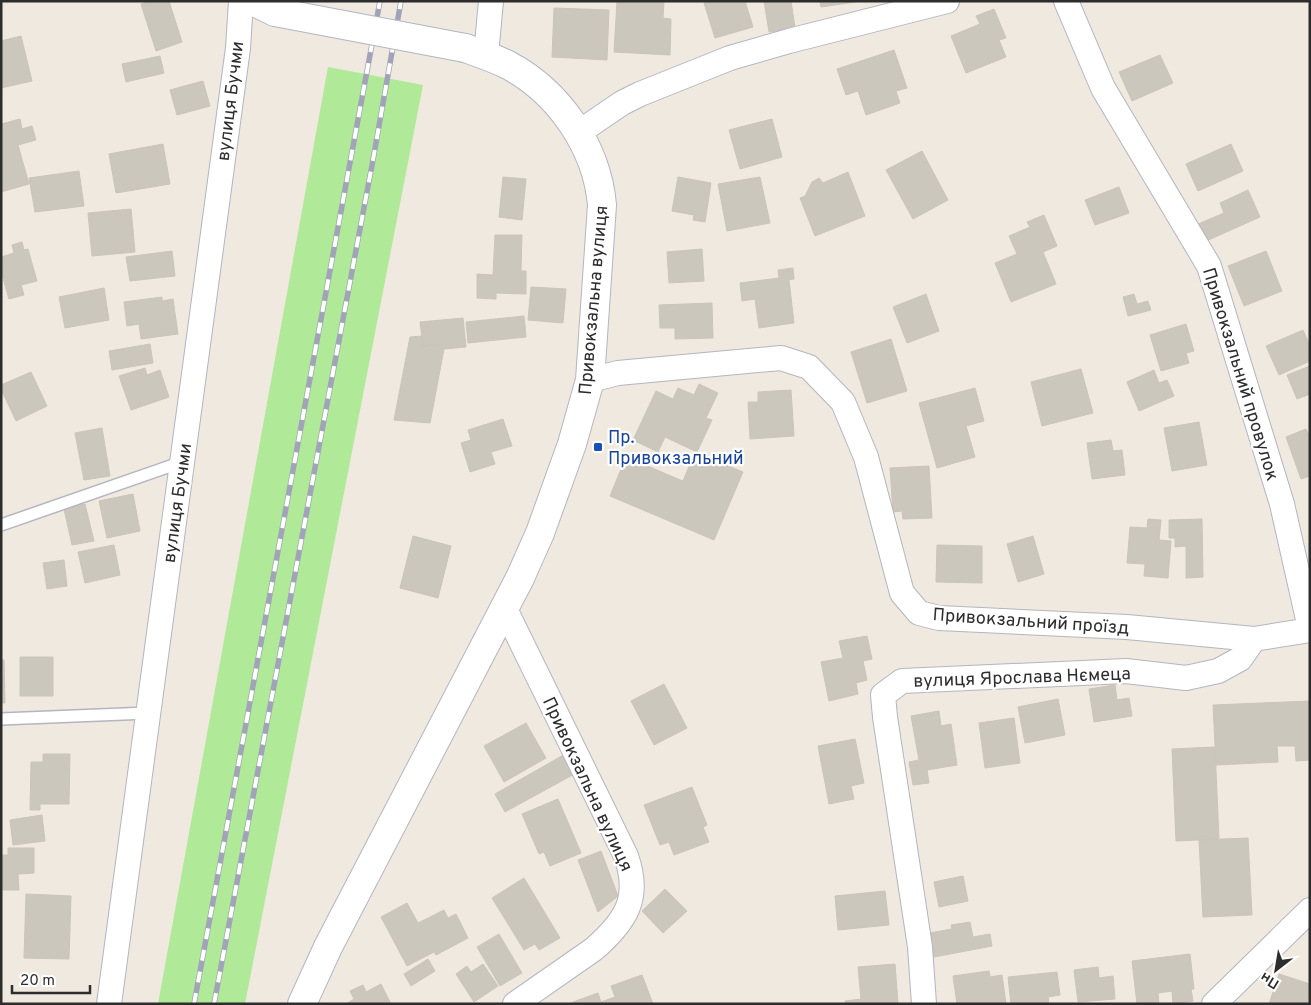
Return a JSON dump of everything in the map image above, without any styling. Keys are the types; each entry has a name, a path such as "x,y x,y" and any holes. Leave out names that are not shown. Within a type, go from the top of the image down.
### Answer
{"street":[{"name":"вулиця Бучми","path":"109,1004 238,48 241,1"},
{"path":"475,52 491,1"},
{"path":"578,133 622,103 640,94 730,58 947,1"},
{"name":"Привокзальний провулок","path":"1066,1 1103,88 1209,266 1282,504 1310,629"},
{"name":"Привокзальна вулиця","path":"264,7 475,52 507,64 542,89 555,102 578,133 586,147 595,173 602,205 590,380 572,444 540,533 504,608 328,948 302,1004"},
{"name":"Привокзальний проїзд","path":"590,380 618,373 781,358 809,367 844,402 866,457 902,593 919,614 939,618 1127,627 1254,639 1310,629"},
{"name":"Привокзальна вулиця","path":"504,608 626,856 631,870 633,885 631,901 624,916 606,938 594,949 515,1004"},
{"name":"вулиця Ярослава Нємеца","path":"924,1004 920,947 886,727 883,695 902,681 1126,671 1186,678 1218,671 1240,659 1254,639"},
{"path":"1214,1004 1310,910"}],"lane":[{"path":"1,525 182,462"},
{"path":"1,719 148,713"}],"green space":[{"path":"328,67 423,85 245,1004 158,1004"}],"building":[{"path":"150,1 169,1 182,42 156,51 141,4"},
{"path":"617,1 664,1 663,18 671,19 670,55 614,52"},
{"path":"710,1 745,1 753,27 715,38 704,3"},
{"path":"764,1 791,1 795,28 769,32"},
{"path":"820,1 855,1 855,2 821,7"},
{"path":"554,8 609,10 607,60 552,57"},
{"path":"994,9 1006,38 999,40 1006,57 966,73 951,36 980,24 976,16"},
{"path":"21,36 32,81 1,88 1,41"},
{"path":"894,50 907,88 896,91 900,103 866,115 858,91 846,95 837,69"},
{"path":"1160,55 1173,83 1132,101 1119,72"},
{"path":"160,56 164,73 126,82 122,64"},
{"path":"203,81 210,106 177,115 170,90"},
{"path":"20,119 22,129 32,126 36,140 18,145 29,184 1,192 1,124"},
{"path":"772,119 782,157 740,169 729,130"},
{"path":"163,144 170,184 116,193 109,154"},
{"path":"1231,144 1243,171 1198,191 1186,164"},
{"path":"922,151 948,200 913,219 886,170"},
{"path":"79,171 84,206 35,212 29,178"},
{"path":"848,172 865,216 815,236 800,198 805,196 812,182 819,178 823,183"},
{"path":"503,177 526,179 522,220 499,217"},
{"path":"678,177 711,183 705,222 693,220 694,215 672,211"},
{"path":"760,177 770,223 727,231 718,184"},
{"path":"1119,187 1129,213 1095,225 1085,200"},
{"path":"1248,190 1260,217 1204,242 1196,225 1224,213 1220,203"},
{"path":"131,209 135,252 92,256 88,213"},
{"path":"1044,215 1057,246 1043,252 1056,284 1011,302 995,263 1017,254 1009,236 1030,227 1027,222"},
{"path":"495,235 522,235 521,271 526,271 526,294 496,293 496,299 477,298 477,274 493,275"},
{"path":"22,242 24,250 28,249 37,281 21,285 24,295 9,299 1,271 1,257 14,253 12,245"},
{"path":"702,249 704,281 669,283 667,252"},
{"path":"172,251 175,276 130,281 126,257"},
{"path":"1266,251 1282,291 1244,306 1228,266"},
{"path":"793,268 794,279 789,280 794,323 759,328 755,299 742,301 740,283 779,278 778,270"},
{"path":"531,287 566,289 563,323 528,320"},
{"path":"104,288 109,320 65,328 59,297"},
{"path":"926,294 939,331 907,343 893,307"},
{"path":"1134,294 1137,304 1148,301 1151,310 1128,316 1123,297"},
{"path":"162,297 162,301 173,299 178,334 141,339 139,324 127,326 124,302"},
{"path":"712,303 713,338 675,339 675,328 660,328 659,305"},
{"path":"524,316 526,337 468,343 466,322"},
{"path":"463,318 466,347 444,349 443,344 423,346 420,322"},
{"path":"1186,324 1194,351 1186,353 1189,363 1161,371 1150,335"},
{"path":"1303,330 1310,346 1310,361 1279,375 1266,346"},
{"path":"422,336 423,346 443,344 444,349 430,423 394,420 410,337"},
{"path":"891,339 907,391 867,403 851,352"},
{"path":"150,344 153,363 112,370 109,351"},
{"path":"1310,366 1310,394 1297,399 1287,375"},
{"path":"145,368 147,375 160,370 169,397 131,410 119,376"},
{"path":"1081,369 1093,413 1042,426 1031,382"},
{"path":"1154,370 1159,383 1167,380 1174,396 1139,411 1127,382"},
{"path":"31,372 47,406 16,421 1,389 1,385"},
{"path":"699,384 718,393 706,418 712,420 697,452 665,437 658,452 633,440 656,391 673,399 678,388 694,395"},
{"path":"975,388 984,421 966,426 975,457 937,468 919,403"},
{"path":"791,390 794,436 750,439 748,402 758,402 758,392"},
{"path":"503,419 512,446 491,452 495,464 470,472 461,443 471,440 468,430"},
{"path":"1199,422 1207,465 1172,471 1164,428"},
{"path":"102,428 110,476 84,480 75,433"},
{"path":"1306,429 1310,437 1310,476 1301,479 1286,437"},
{"path":"1111,440 1113,451 1122,450 1125,475 1092,479 1087,443"},
{"path":"695,452 743,472 714,540 610,496 626,457 683,481"},
{"path":"929,466 932,518 903,519 902,511 893,512 890,468"},
{"path":"133,494 140,531 107,538 99,501"},
{"path":"85,504 94,541 72,545 64,509"},
{"path":"1148,519 1161,520 1159,540 1171,541 1168,578 1144,576 1145,564 1127,563 1130,527 1147,528"},
{"path":"1202,519 1203,577 1186,578 1186,546 1175,547 1175,538 1169,538 1169,520"},
{"path":"413,536 451,546 438,598 400,588"},
{"path":"1033,536 1044,574 1018,582 1007,544"},
{"path":"114,545 120,575 85,583 78,552"},
{"path":"937,545 982,546 982,583 936,582"},
{"path":"64,560 67,586 47,589 43,563"},
{"path":"867,636 872,659 863,661 867,680 856,683 858,694 829,701 821,662 843,658 839,641"},
{"path":"20,657 53,657 53,696 20,696"},
{"path":"1,660 4,660 5,703 1,703"},
{"path":"664,684 687,728 654,745 631,701"},
{"path":"1115,685 1117,700 1129,698 1132,716 1094,722 1089,689"},
{"path":"1058,699 1065,735 1025,743 1018,707"},
{"path":"1310,701 1310,760 1296,761 1295,746 1277,746 1278,762 1216,765 1213,705"},
{"path":"939,711 941,726 951,724 957,765 927,770 929,783 913,785 909,762 919,760 911,716"},
{"path":"1014,718 1020,763 985,768 979,723"},
{"path":"526,723 546,758 504,782 484,746"},
{"path":"855,739 864,783 851,786 854,799 829,804 818,746"},
{"path":"1215,747 1219,839 1176,841 1172,749"},
{"path":"567,753 578,772 505,812 495,794"},
{"path":"43,754 70,754 69,804 40,804 40,810 30,810 31,762 43,762"},
{"path":"692,787 707,825 703,827 709,842 674,855 669,842 660,845 644,805"},
{"path":"558,799 581,853 550,866 544,852 539,854 522,814"},
{"path":"42,815 45,841 13,845 10,820"},
{"path":"1248,838 1252,915 1203,917 1199,840"},
{"path":"8,848 34,848 34,873 18,874 19,890 1,890 1,855 8,855"},
{"path":"601,851 618,896 598,912 578,860"},
{"path":"963,876 968,901 939,907 934,882"},
{"path":"524,878 560,938 539,950 535,944 524,950 492,898"},
{"path":"665,889 687,911 663,933 642,911"},
{"path":"885,891 889,925 838,930 835,896"},
{"path":"26,894 71,896 69,959 24,958"},
{"path":"407,903 418,923 444,910 448,918 456,914 468,938 436,955 434,952 407,966 381,917"},
{"path":"970,922 973,937 990,934 992,946 934,957 930,933 952,929 951,925"},
{"path":"499,934 522,973 500,986 477,947"},
{"path":"1190,954 1194,989 1191,989 1193,1001 1173,1004 1172,991 1158,993 1159,1004 1137,1004 1132,961"},
{"path":"428,959 435,971 411,986 404,974"},
{"path":"483,964 498,986 474,1002 456,974 467,966 471,972"},
{"path":"895,964 898,1004 845,1004 845,1001 861,999 858,967"},
{"path":"1098,967 1099,978 1113,976 1115,999 1078,1002 1074,970"},
{"path":"989,971 990,977 1002,975 1006,1004 957,1004 953,976"},
{"path":"1057,972 1060,995 1048,997 1049,1004 1011,1004 1008,977"},
{"path":"1279,974 1310,984 1310,1004 1269,1004"},
{"path":"642,975 653,1004 574,1004 573,1002 598,993 601,1002 615,997 611,986"},
{"path":"381,984 391,1004 346,1004 354,999 350,991 363,985 366,992"}],"railway":[{"path":"194,1004 380,1"},
{"path":"214,1004 373,160 401,1"}],"place":[{"name":"Пр. Привокзальний","path":"598,447"}]}
